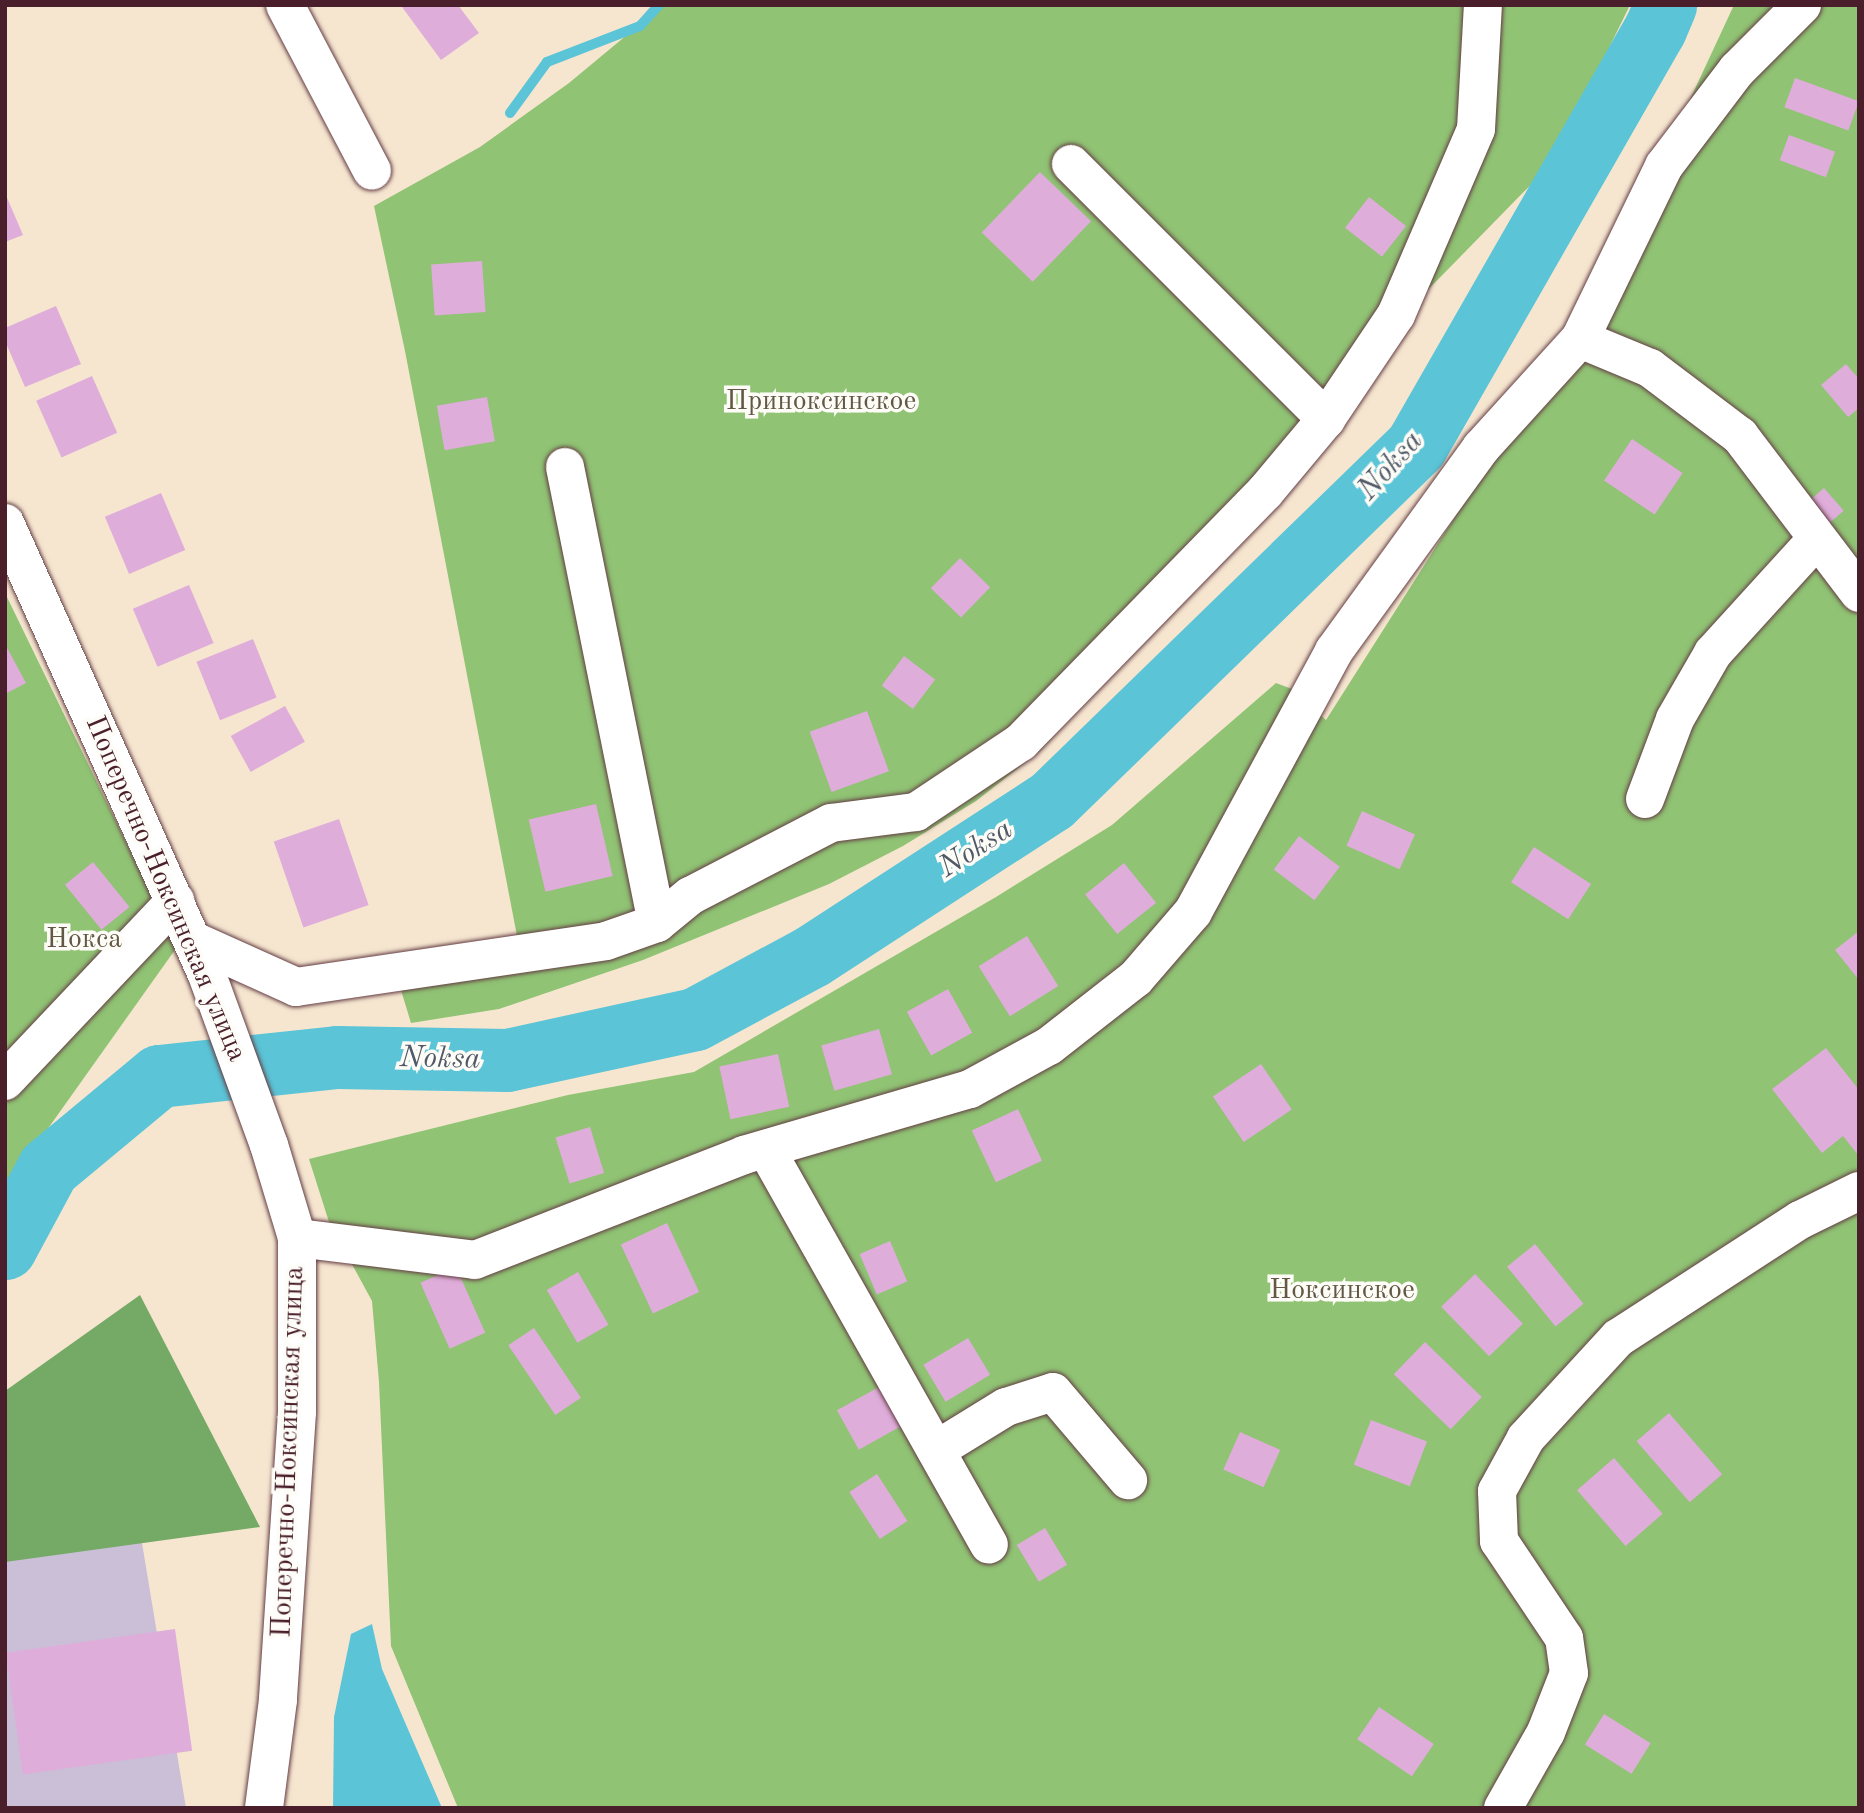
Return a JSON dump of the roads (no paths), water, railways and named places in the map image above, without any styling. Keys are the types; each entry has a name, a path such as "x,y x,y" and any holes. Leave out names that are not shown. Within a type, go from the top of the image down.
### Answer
{"street":[{"path":"285,5 372,171"},
{"path":"199,956 296,987 606,941 657,923 690,895 831,822 916,812 1021,742 1265,492 1326,419 1396,315 1476,129 1483,5"},
{"path":"297,1238 475,1260 766,1149 970,1089 1049,1046 1136,978 1194,912 1334,651 1481,448 1580,340 1664,166 1737,70 1802,5"},
{"path":"1071,164 1326,419"},
{"path":"1580,340 1650,368 1740,436 1816,540 1859,593"},
{"path":"565,467 657,923"},
{"name":"Поперечно-Ноксинская улица","path":"5,523 199,956 269,1146 297,1238 297,1412 278,1700 264,1808"},
{"path":"1645,799 1675,719 1713,653 1816,540"},
{"path":"6,1080 174,901"},
{"path":"766,1149 989,1545"},
{"path":"1503,1808 1546,1732 1569,1673 1564,1638 1499,1541 1497,1490 1526,1438 1618,1338 1800,1220 1859,1191"},
{"path":"936,1450 1006,1407 1053,1392 1128,1480"}],"water":[{"path":"372,1624 382,1669 442,1808 333,1808 334,1717 351,1634"}],"waterway":[{"path":"510,113 547,62 640,26 659,5"},
{"name":"Noksa","path":"5,1248 48,1168 159,1076 337,1057 507,1060 695,1019 812,956 1051,801 1416,446 1655,29 1665,5"}],"park label":[{"name":"Приноксинское","path":"821,402"},
{"name":"Нокса","path":"84,940"},
{"name":"Ноксинское","path":"1342,1291"}]}
